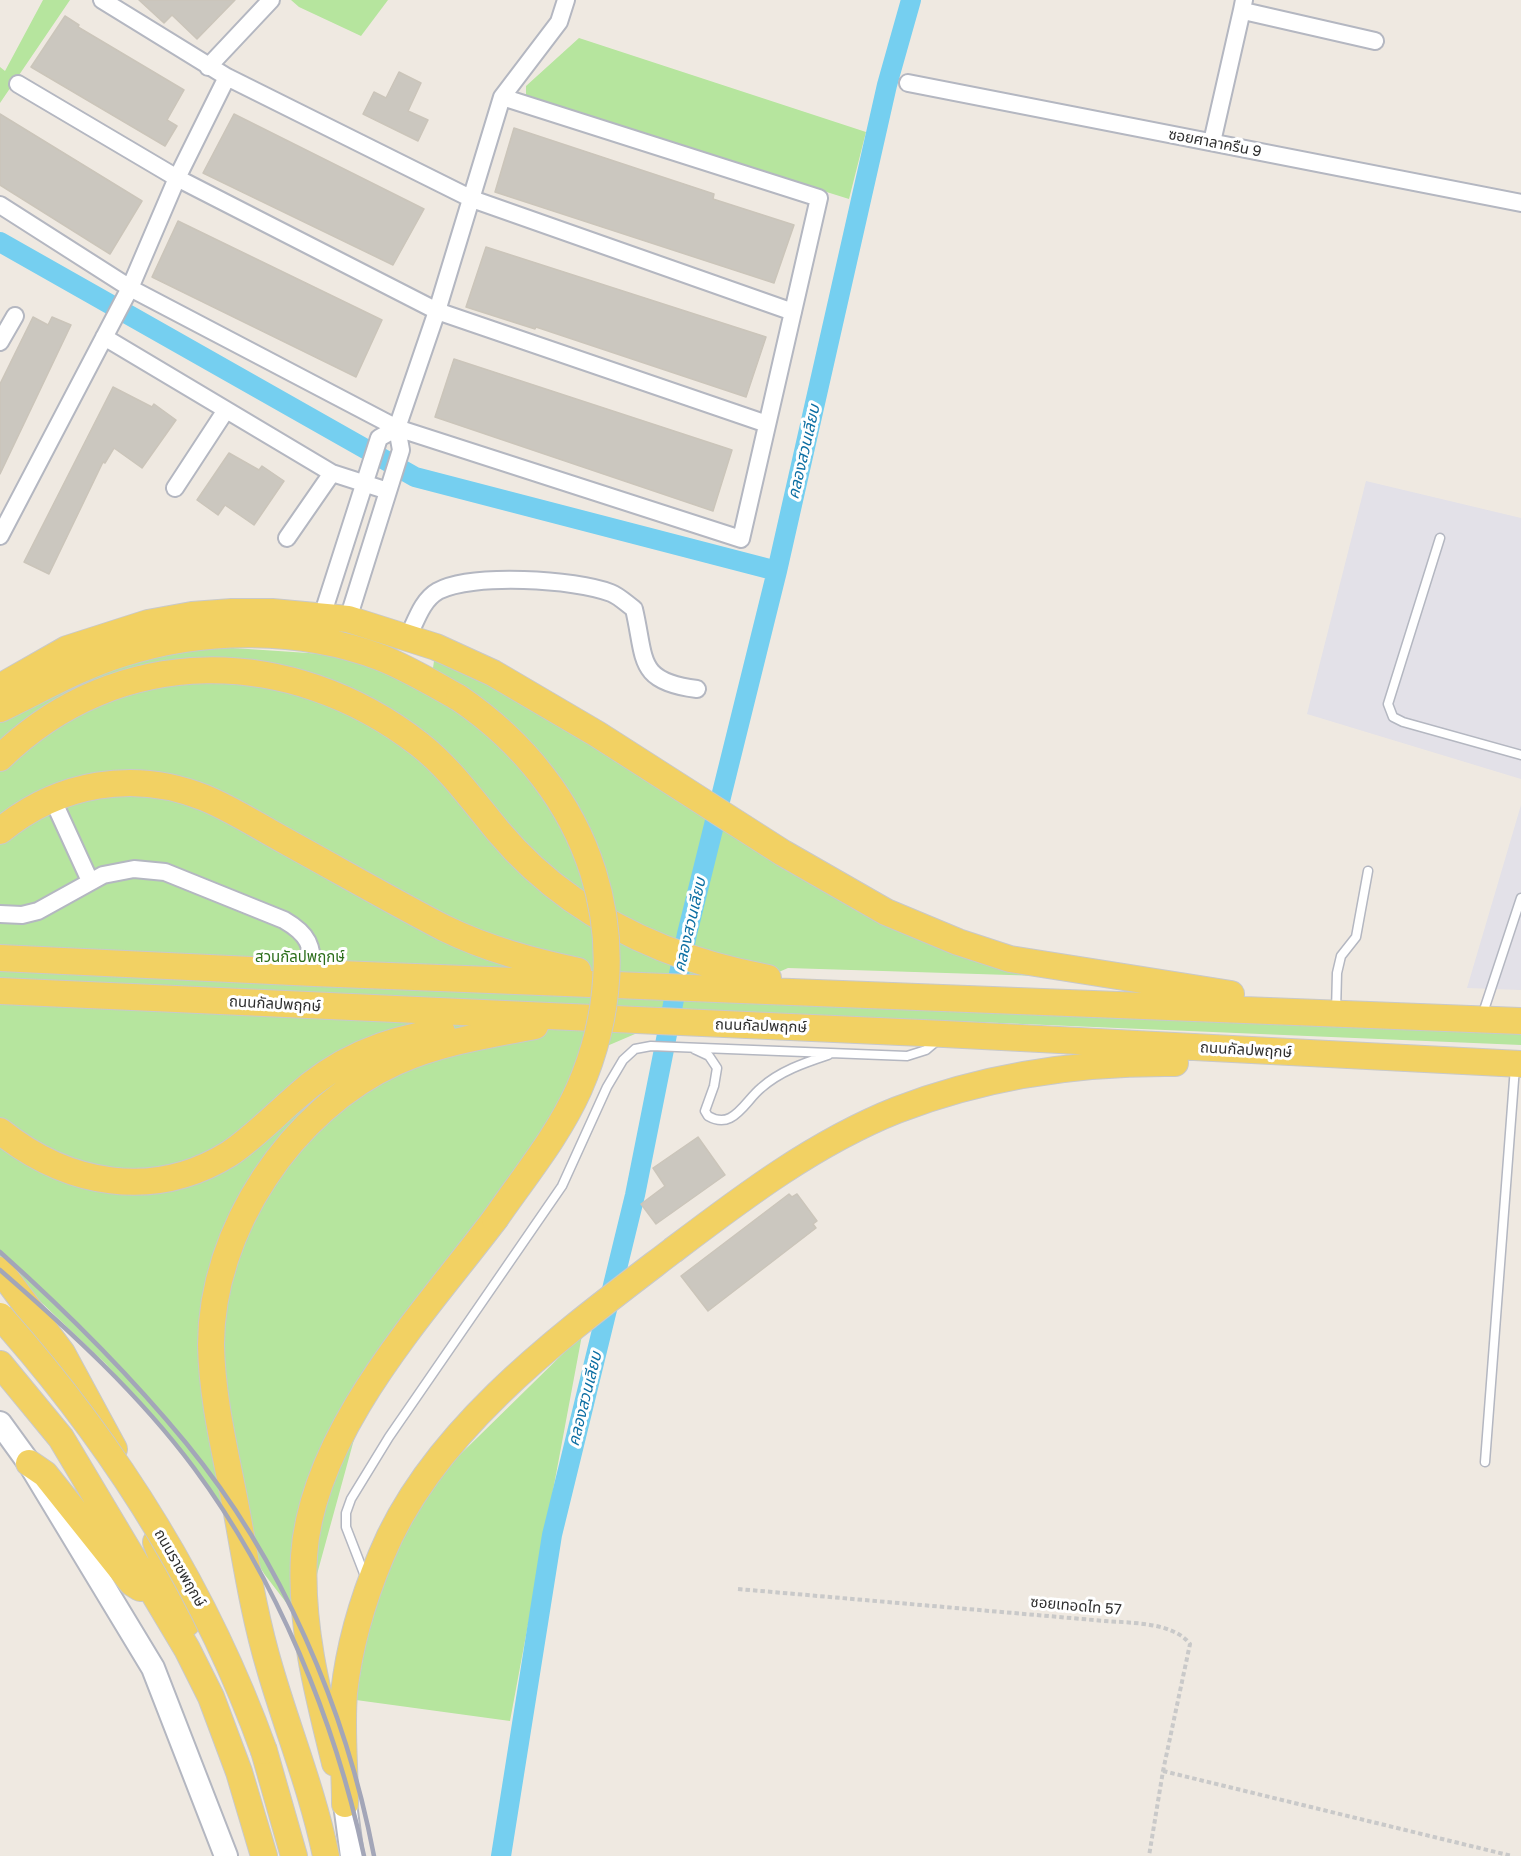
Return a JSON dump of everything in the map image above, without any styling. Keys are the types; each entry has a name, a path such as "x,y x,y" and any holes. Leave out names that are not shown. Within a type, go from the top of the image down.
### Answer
{"main road":[{"path":"0,687 67,649 148,623 192,615 232,612 322,616 348,620 408,637 493,673 700,799 783,853 886,912 958,942 1010,959 1336,1013"},
{"path":"0,709 118,655 176,640 238,635 302,639 358,651 408,670 459,698 488,718 533,760 567,812 592,870 600,898 606,941 607,971 603,1016 578,1091 554,1134 495,1219 361,1401 333,1452 313,1507 304,1554 309,1639 317,1689 345,1804 352,1856"},
{"path":"0,758 22,737 67,707 107,688 154,674 197,670 256,674 300,683 382,720 419,745 449,773 500,833 545,877 605,920 666,949 698,960 758,976 869,993"},
{"path":"0,831 28,809 59,795 109,783 172,787 206,798 423,917 480,943 540,963 649,985"},
{"path":"0,958 314,974 869,993 1521,1021"},
{"name":"ถนนกัลปพฤกษ์","path":"0,991 574,1018 651,1034 944,1034 1518,1064"},
{"path":"0,1131 42,1160 72,1173 124,1182 169,1178 209,1164 248,1139 313,1082 379,1046 433,1033 574,1018"},
{"path":"326,1856 256,1616 218,1407 211,1345 213,1313 229,1251 255,1195 283,1153 318,1116 354,1086 375,1072 426,1050 574,1018"},
{"path":"345,1804 344,1694 358,1623 381,1554 411,1498 454,1441 513,1380 629,1284 738,1201 818,1150 894,1111 985,1082 1027,1072 1100,1064 1319,1064 1443,1061"},
{"path":"0,1270 62,1353 107,1435 146,1519 180,1602 211,1697 239,1772 264,1856"},
{"name":"ถนนราชพฤกษ์","path":"0,1316 73,1405 141,1501 170,1548 229,1661 264,1751 294,1856"},
{"path":"0,1364 61,1438 162,1604 211,1697"},
{"path":"0,1423 29,1463 153,1668 226,1856"},
{"path":"29,1463 45,1474 132,1583 162,1604"}],"street":[{"path":"208,67 271,0"},
{"path":"348,620 402,450 397,428 437,311 502,97 559,22 566,0"},
{"path":"106,1 208,67 472,199 793,312"},
{"path":"1212,142 1243,5 1375,41"},
{"path":"0,536 126,295 177,178 227,77"},
{"name":"ซอยศาลาครืน 9","path":"908,83 1521,203"},
{"path":"18,84 177,178 437,311 767,424"},
{"path":"0,205 126,295 397,428 741,539 819,198 502,97"},
{"path":"0,342 15,316"},
{"path":"104,337 332,473 366,476 390,485"},
{"path":"175,488 226,410"},
{"path":"322,616 379,438 397,428"},
{"path":"287,538 332,473"},
{"path":"408,637 423,606 436,592 458,584 537,579 612,593 634,609 645,663 656,679 672,686 697,689"},
{"path":"57,809 90,881"},
{"path":"0,914 22,915 38,911 103,875 147,868 165,872 302,930 308,941 314,974"}],"lane":[{"path":"1440,538 1388,704 1393,717 1403,722 1521,755"},
{"path":"1336,1013 1336,973 1341,956 1356,937 1368,871"},
{"path":"1481,1019 1521,898"},
{"path":"368,1592 363,1566 346,1527 346,1513 351,1499 389,1437 562,1186 623,1060 634,1049 651,1034 674,1046 687,1035 834,1053 913,1055 926,1050 944,1034"},
{"path":"687,1035 709,1056 717,1068 717,1077 705,1111 708,1116 719,1120 730,1118 737,1113 773,1078 798,1065 834,1053"},
{"path":"1485,1462 1518,1064"}],"path":[{"name":"ซอยเทอดไท 57","path":"738,1589 1147,1625 1184,1636 1190,1644 1163,1771 1149,1856"},
{"path":"1163,1771 1512,1856"}],"shaded area":[{"path":"1366,481 1521,518 1521,779 1307,714"},
{"path":"1521,805 1521,990 1467,988"}],"green space":[{"path":"43,0 70,0 0,103 0,67 5,71"},
{"path":"291,0 388,0 361,36 299,7"},
{"path":"579,38 866,132 849,199 526,98 526,86"},
{"name":"สวนกัลปพฤกษ์","path":"158,643 353,656 431,682 436,647 785,849 1041,976 788,968 722,997 1521,1032 1521,1045 691,1010 593,1052 364,1403 308,1607 305,1627 265,1575 183,1451 106,1364 0,1263 0,712"},
{"path":"582,1335 510,1721 356,1700 370,1615 403,1530 426,1488"}],"building":[{"path":"139,0 235,0 197,39 172,15 164,23"},
{"path":"65,16 79,25 78,27 184,90 167,120 177,126 165,146 31,67"},
{"path":"399,72 421,83 408,111 428,120 418,141 363,114 374,92 386,98"},
{"path":"0,114 142,201 110,254 0,185"},
{"path":"234,114 424,209 393,265 203,173"},
{"path":"514,128 714,194 713,199 794,225 774,283 495,192"},
{"path":"178,221 382,320 356,377 152,277"},
{"path":"486,247 766,337 746,397 536,327 535,329 466,307"},
{"path":"33,317 48,325 52,317 71,325 0,474 0,384"},
{"path":"454,359 732,450 713,511 435,417"},
{"path":"113,387 152,407 154,404 176,420 142,468 114,448 105,463 103,462 49,574 24,562"},
{"path":"229,453 259,470 262,466 284,481 254,525 225,505 218,515 197,500"},
{"path":"698,1137 725,1175 656,1224 641,1204 665,1186 653,1168"},
{"path":"789,1194 792,1197 797,1194 817,1221 813,1224 816,1228 708,1311 681,1276"}],"waterway":[{"name":"คลองสวนเลียบ","path":"501,1856 552,1535 635,1195 687,934 777,571 887,85 911,0"},
{"path":"0,242 415,477 777,571"}],"railway":[{"path":"0,1252 49,1297 142,1392 186,1443 252,1536 306,1638 328,1692 362,1801 374,1856"},
{"path":"0,1270 52,1316 127,1389 173,1441 224,1511 277,1604 299,1653 337,1754 364,1856"}]}
